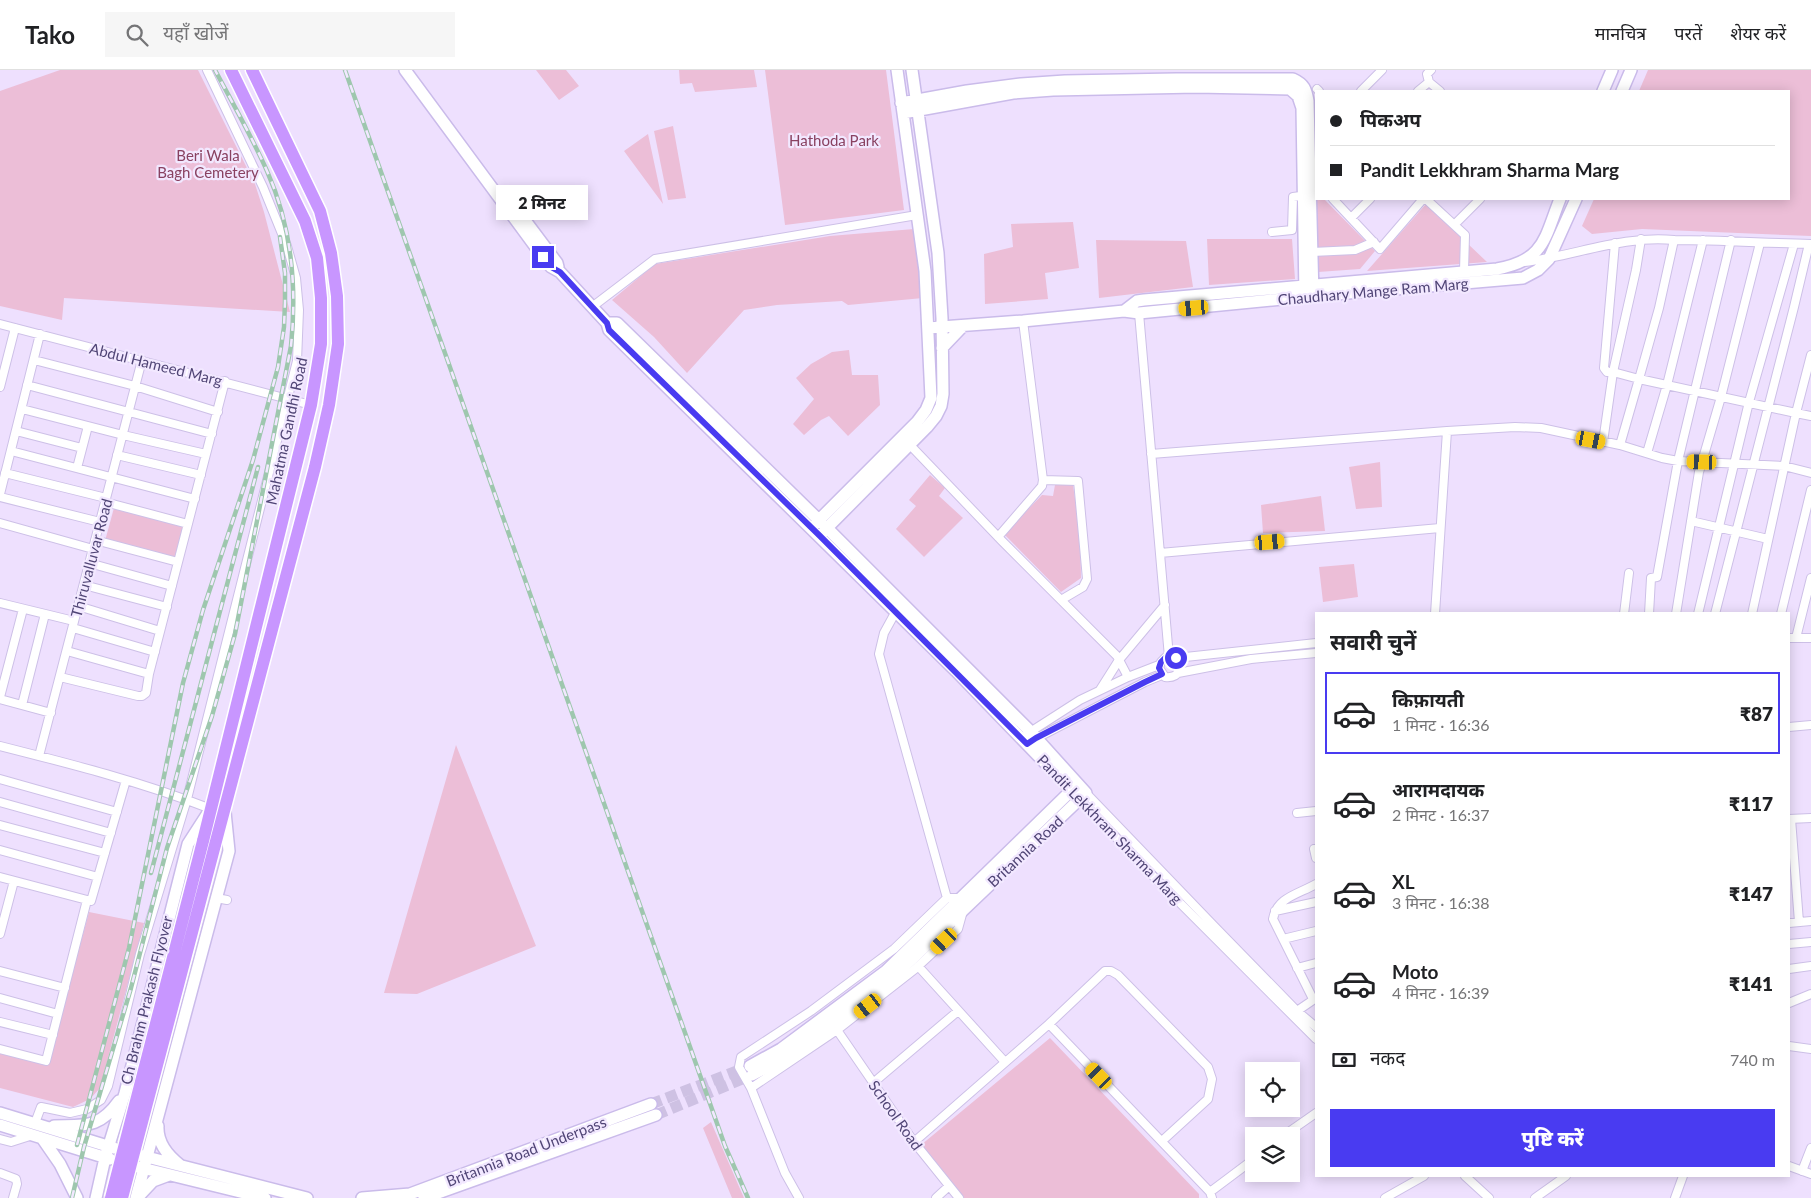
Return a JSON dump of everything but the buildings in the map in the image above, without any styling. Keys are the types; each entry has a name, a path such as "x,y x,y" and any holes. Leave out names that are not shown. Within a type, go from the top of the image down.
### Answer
{"main road":[{"name":"Mahatma Gandhi Road","path":"210,809 312,404 321,344 321,298 317,258 305,221 232,70"},
{"path":"136,1198 167,1080 222,899 229,851 224,810 315,467 330,405 338,344 337,296 331,253 320,211 252,70"},
{"name":"Pandit Lekkhram Sharma Marg","path":"405,70 507,203 557,263 560,272 607,323 609,330 823,532 1029,738 1079,792"},
{"name":"Pandit Lekkhram Sharma Marg","path":"412,70 507,203"},
{"path":"814,524 917,422 926,410 931,398 925,271 897,70"},
{"path":"823,532 910,445 935,418 941,406 943,394 942,328 938,253 912,70"},
{"path":"1603,90 1612,70"},
{"path":"1622,90 1631,70"},
{"path":"902,108 967,91 1021,84 1065,81 1293,79 1301,83 1306,89 1308,100 1312,252 1309,291"},
{"path":"1309,291 1311,195"},
{"name":"Chaudhary Mange Ram Marg","path":"928,328 1124,311 1139,313 1464,271 1497,269 1522,262 1536,252 1541,245 1560,200"},
{"name":"Chaudhary Mange Ram Marg","path":"1124,311 1137,301 1144,300 1523,278 1538,270 1549,259 1576,200"},
{"path":"942,348 963,326"},
{"name":"Pandit Lekkhram Sharma Marg","path":"823,532 895,613 1029,738"},
{"name":"Britannia Road","path":"963,904 1079,792"},
{"path":"96,1198 106,1152 125,1093 188,844 210,809"},
{"name":"Ch Brahm Prakash Flyover","path":"122,1198 209,843 210,809"},
{"name":"Ch Brahm Prakash Flyover","path":"111,1198 209,843 224,810"},
{"path":"751,1071 786,1057 892,978 963,904"},
{"path":"130,1071 135,1081 149,1088 157,1088 167,1080"},
{"path":"40,1125 91,1124 112,1111 125,1093"},
{"name":"Britannia Road Underpass","path":"362,1198 410,1194 654,1110 424,1198"},
{"path":"158,1112 160,1141 169,1155 181,1166"},
{"path":"0,1113 40,1125 106,1152"},
{"path":"0,1125 37,1137 145,1162 181,1166 307,1198"},
{"path":"37,1137 60,1164 77,1198"},
{"path":"145,1162 169,1175 265,1198"},
{"path":"136,1198 153,1181 169,1175"}],"street":[{"path":"40,1125 41,1107 70,1114 88,1109 101,1100 108,1086 140,954 186,799 297,361 299,310 296,278 288,246 263,187 207,70"},
{"path":"1362,90 1382,70"},
{"path":"1431,70 1427,74 1430,82 1439,90"},
{"path":"1419,90 1430,82"},
{"path":"1272,232 1292,230 1293,197 1311,195"},
{"path":"1334,200 1380,249 1423,200"},
{"path":"1351,218 1369,200"},
{"path":"1425,200 1465,235 1464,271"},
{"path":"1454,225 1479,200"},
{"path":"592,307 655,259 917,215"},
{"path":"1522,262 1549,259 1615,243 1653,238 1810,244 1716,612"},
{"path":"1603,442 1613,372 1641,239"},
{"path":"1620,445 1659,308 1674,240"},
{"path":"1648,453 1703,240"},
{"path":"1649,612 1651,578 1657,577 1678,460 1731,240"},
{"path":"1312,252 1355,250 1374,242"},
{"path":"1615,243 1604,368 1607,372 1811,416"},
{"path":"1676,612 1702,462 1721,397 1760,243"},
{"path":"1698,612 1748,402 1794,244"},
{"path":"1139,313 1165,605 1172,657 1180,664 1178,673"},
{"path":"998,536 1042,486 1043,480 1023,321"},
{"name":"Abdul Hameed Marg","path":"0,324 312,404"},
{"path":"0,387 15,328"},
{"path":"40,334 0,495 100,522"},
{"path":"1752,612 1796,413 1811,355"},
{"path":"34,360 135,386 218,412"},
{"name":"Thiruvalluvar Road","path":"40,756 142,360"},
{"path":"60,677 142,696 146,693 166,607 226,382"},
{"path":"27,385 212,434"},
{"path":"22,409 206,454"},
{"path":"76,468 88,426"},
{"path":"1151,454 1515,427 1532,428 1620,445 1678,460 1784,466 1811,473"},
{"path":"16,431 82,448"},
{"path":"1435,612 1447,431"},
{"path":"910,445 1120,660 1128,677"},
{"path":"11,451 195,499"},
{"path":"117,456 201,475"},
{"path":"6,473 188,524"},
{"path":"1043,480 1065,479 1078,481 1087,579 1083,587 1061,600"},
{"path":"1781,612 1811,490"},
{"path":"1691,521 1768,539"},
{"path":"0,523 93,549"},
{"path":"1160,554 1270,542 1440,528"},
{"path":"95,540 178,562"},
{"path":"90,563 172,586"},
{"path":"1624,612 1629,572"},
{"path":"1811,578 1792,638 1811,638"},
{"path":"84,585 166,607"},
{"path":"0,603 45,614 155,652"},
{"path":"1098,691 1120,660 1165,605"},
{"path":"78,606 160,631"},
{"path":"23,609 0,698 51,713"},
{"path":"895,613 884,633 879,654 947,898"},
{"path":"22,705 45,614"},
{"path":"1029,738 1080,700 1128,677 1159,665 1163,659 1315,644"},
{"path":"67,651 149,674"},
{"path":"1159,665 1165,677 1172,677 1178,673 1251,659 1315,653"},
{"path":"1029,738 1162,674"},
{"path":"1790,727 1811,725"},
{"path":"0,746 90,769 186,799 210,809"},
{"path":"0,779 117,812"},
{"path":"0,878 92,901 126,780"},
{"path":"1079,792 1315,1027"},
{"name":"Pandit Lekkhram Sharma Marg","path":"1079,792 1147,870 1315,1038"},
{"path":"0,802 111,833"},
{"path":"1297,813 1315,811"},
{"path":"1799,922 1790,819 1811,818"},
{"path":"0,825 105,853"},
{"path":"0,850 98,877"},
{"path":"0,934 14,881"},
{"path":"1297,1011 1315,998 1273,919 1278,906 1288,897 1315,884"},
{"path":"751,1088 837,1030 918,966 958,929 963,904 947,898"},
{"path":"799,1198 785,1173 751,1088 739,1067 741,1057 811,1011 894,949 947,898"},
{"path":"0,1049 46,1061 88,900"},
{"path":"1275,911 1315,902"},
{"path":"1790,923 1811,921"},
{"path":"1284,939 1315,931"},
{"path":"1790,944 1811,942"},
{"path":"1298,968 1315,963"},
{"path":"918,966 1005,1062"},
{"path":"1790,969 1811,966"},
{"path":"0,971 65,988"},
{"path":"914,1142 1049,1024 1105,972 1111,971 1118,975 1208,1067 1212,1079 1208,1099 1162,1141"},
{"path":"1790,1003 1811,994"},
{"path":"0,998 58,1014"},
{"path":"873,1082 958,1011"},
{"path":"0,1022 53,1036"},
{"path":"1049,1024 1162,1141 1211,1195 1245,1166"},
{"name":"School Road","path":"837,1030 914,1142 959,1198"},
{"path":"1790,1047 1811,1049"},
{"path":"1296,1127 1315,1114"},
{"path":"0,1139 11,1142 37,1137"},
{"path":"1802,1171 1811,1148"},
{"path":"1790,1166 1811,1174"},
{"path":"0,1173 16,1179 17,1184 13,1198"},
{"path":"1385,1198 1422,1177"},
{"path":"1466,1177 1489,1198"},
{"path":"1535,1198 1565,1177"},
{"path":"1675,1198 1683,1177"},
{"path":"936,1198 949,1186"}],"green space":[{"name":"Beri Wala Bagh Cemetery","path":"60,70 198,70 255,184 290,312 64,298 62,320 0,306 0,91"},
{"path":"536,70 566,70 579,86 559,100"},
{"path":"679,70 754,70 757,87 695,92 692,83 680,84"},
{"name":"Hathoda Park","path":"765,70 886,70 904,210 785,225"},
{"path":"1648,70 1811,70 1811,236 1642,229 1592,234 1582,226 1594,200 1790,200 1790,90 1639,90"},
{"path":"673,126 686,198 668,200 654,131"},
{"path":"648,134 663,204 624,151"},
{"path":"1315,200 1325,200 1375,251 1360,269 1318,272"},
{"path":"1426,204 1487,262 1367,271"},
{"path":"1073,222 1079,268 1045,273 1048,299 985,304 984,254 1013,247 1011,224"},
{"path":"914,229 923,298 848,305 842,301 777,305 744,310 687,373 654,337 612,300 655,264 830,236"},
{"path":"1207,239 1292,239 1295,279 1209,285"},
{"path":"1096,240 1186,241 1193,287 1099,298"},
{"path":"849,350 852,375 878,375 880,405 848,436 829,416 821,420 804,435 793,424 814,399 796,378 811,364 832,352"},
{"path":"1380,462 1382,507 1356,509 1349,467"},
{"path":"930,475 945,488 939,496 963,518 924,557 896,529 916,506 909,500"},
{"path":"1055,485 1073,485 1080,533 1081,578 1061,592 1004,534 1042,495 1053,496"},
{"path":"1321,496 1325,531 1263,533 1261,505"},
{"path":"114,508 184,526 175,559 105,541"},
{"path":"1354,564 1358,597 1323,602 1319,567"},
{"path":"456,745 536,946 417,994 384,993"},
{"path":"89,912 144,923 100,1088 90,1099 73,1107 0,1088 0,1051 48,1064"},
{"path":"1050,1038 1199,1194 1199,1198 964,1198 921,1145"},
{"path":"711,1122 744,1198 732,1198 703,1128"}],"tunnel":[{"path":"651,1104 750,1066"},
{"path":"656,1115 752,1075"}],"railway":[{"path":"72,1198 84,1147 131,988 167,848 212,716 235,634 291,346 293,279 291,257 282,214 261,158 215,70"},
{"path":"345,70 725,1146 748,1198"},
{"path":"77,1145 129,948 183,683 203,610 253,460 278,367 284,327 285,302 285,273 280,237"},
{"path":"151,873 258,467"}],"route":[{"path":"543,257 551,267 560,272 607,323 609,330 820,536 1027,744 1162,674 1159,665 1163,659 1169,656 1176,658"}]}
